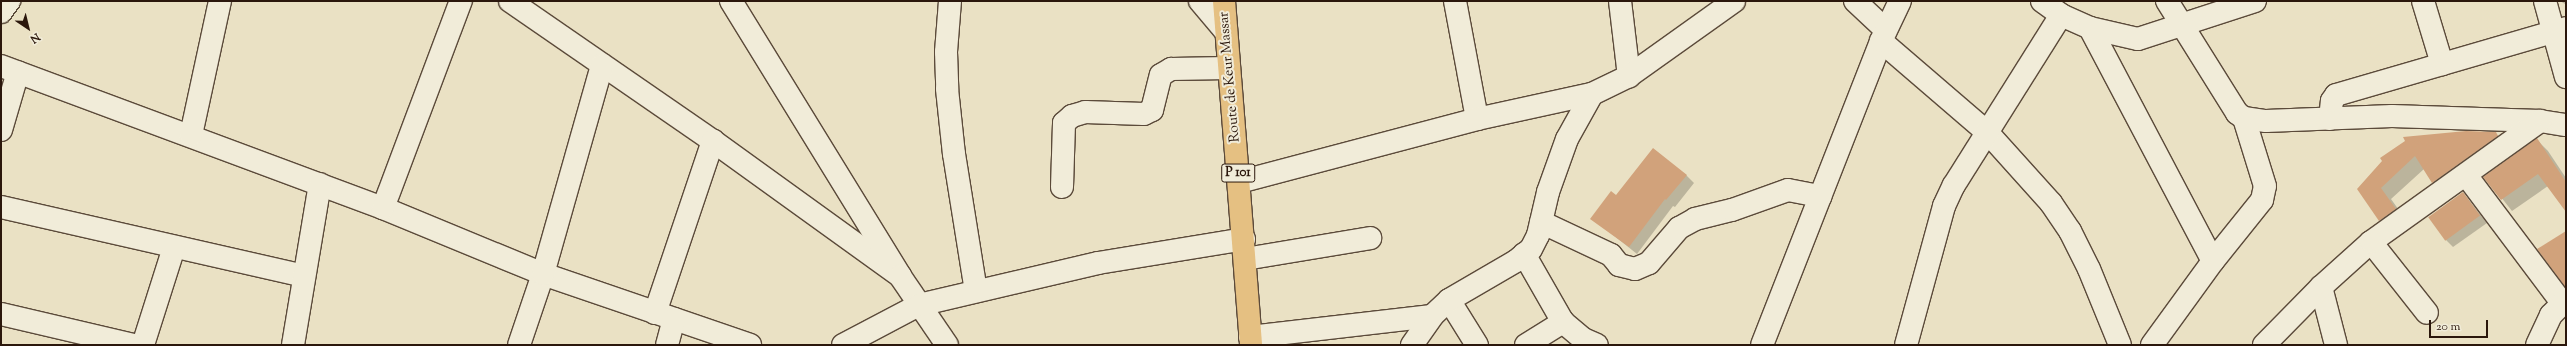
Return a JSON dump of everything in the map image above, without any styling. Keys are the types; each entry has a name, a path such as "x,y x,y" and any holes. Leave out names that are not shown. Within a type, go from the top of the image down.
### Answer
{"main road":[{"name":"Route de Keur Massar","path":"1224,1 1225,31 1245,249 1251,341"}],"street":[{"path":"1,12 10,1"},
{"path":"192,135 220,1"},
{"path":"383,208 461,1"},
{"path":"510,1 713,141 900,276"},
{"path":"731,1 900,276 947,345"},
{"path":"950,1 947,89 954,154 976,291"},
{"path":"1200,1 1225,31"},
{"path":"1455,1 1478,119"},
{"path":"1620,1 1629,76"},
{"path":"1239,182 1478,119 1592,94 1629,76 1734,1"},
{"path":"1855,1 1883,36 1988,134 2051,203 2070,232 2089,269 2120,345"},
{"path":"1762,345 1883,36 1900,1"},
{"path":"2042,1 2061,15 2090,28 2138,39 2255,1"},
{"path":"2168,1 2237,113 2244,118 2266,121 2392,116 2540,122 2566,125"},
{"path":"2423,1 2442,64"},
{"path":"2545,1 2560,30 2566,77"},
{"path":"1906,345 1944,206 2061,15"},
{"path":"2090,28 2213,262"},
{"path":"2330,119 2332,101 2336,95 2560,30"},
{"path":"519,345 543,274 602,65"},
{"path":"1062,187 1064,123 1072,116 1085,112 1144,114 1152,110 1161,75 1170,69 1228,68"},
{"path":"1,130 9,69 192,135 383,208 543,274 750,345"},
{"path":"1412,345 1432,316 1448,300 1524,254 1538,235 1548,192 1567,139 1592,94"},
{"path":"2152,345 2213,262 2262,200 2265,186 2244,118"},
{"path":"2264,345 2320,287 2371,242 2397,221 2466,175 2540,122"},
{"path":"667,345 664,316 713,141"},
{"path":"2466,175 2564,301 2551,316 2537,345"},
{"path":"293,345 320,184"},
{"path":"1541,222 1611,255 1619,265 1635,269 1649,263 1679,228 1694,219 1732,210 1788,190 1820,196"},
{"path":"1,208 304,276"},
{"path":"843,345 919,305 1098,262 1370,238"},
{"path":"2371,242 2427,313"},
{"path":"143,345 174,247"},
{"path":"1524,254 1563,322 1572,332 1597,345"},
{"path":"2320,287 2336,345"},
{"path":"1448,300 1477,345"},
{"path":"1,314 132,345"},
{"path":"1251,341 1432,316"},
{"path":"1526,345 1563,322"}],"building":[{"path":"2466,131 2496,132 2498,136 2432,183 2415,156 2381,188 2396,209 2379,221 2357,189 2382,161 2380,158 2405,141 2403,137"},
{"path":"2537,138 2566,182 2566,212 2538,174 2501,200 2483,177"},
{"path":"1653,148 1687,175 1666,200 1665,199 1629,247 1590,219 1611,191 1616,195"},
{"path":"2463,192 2480,215 2445,241 2428,217"},
{"path":"2566,231 2566,288 2537,249"}]}
